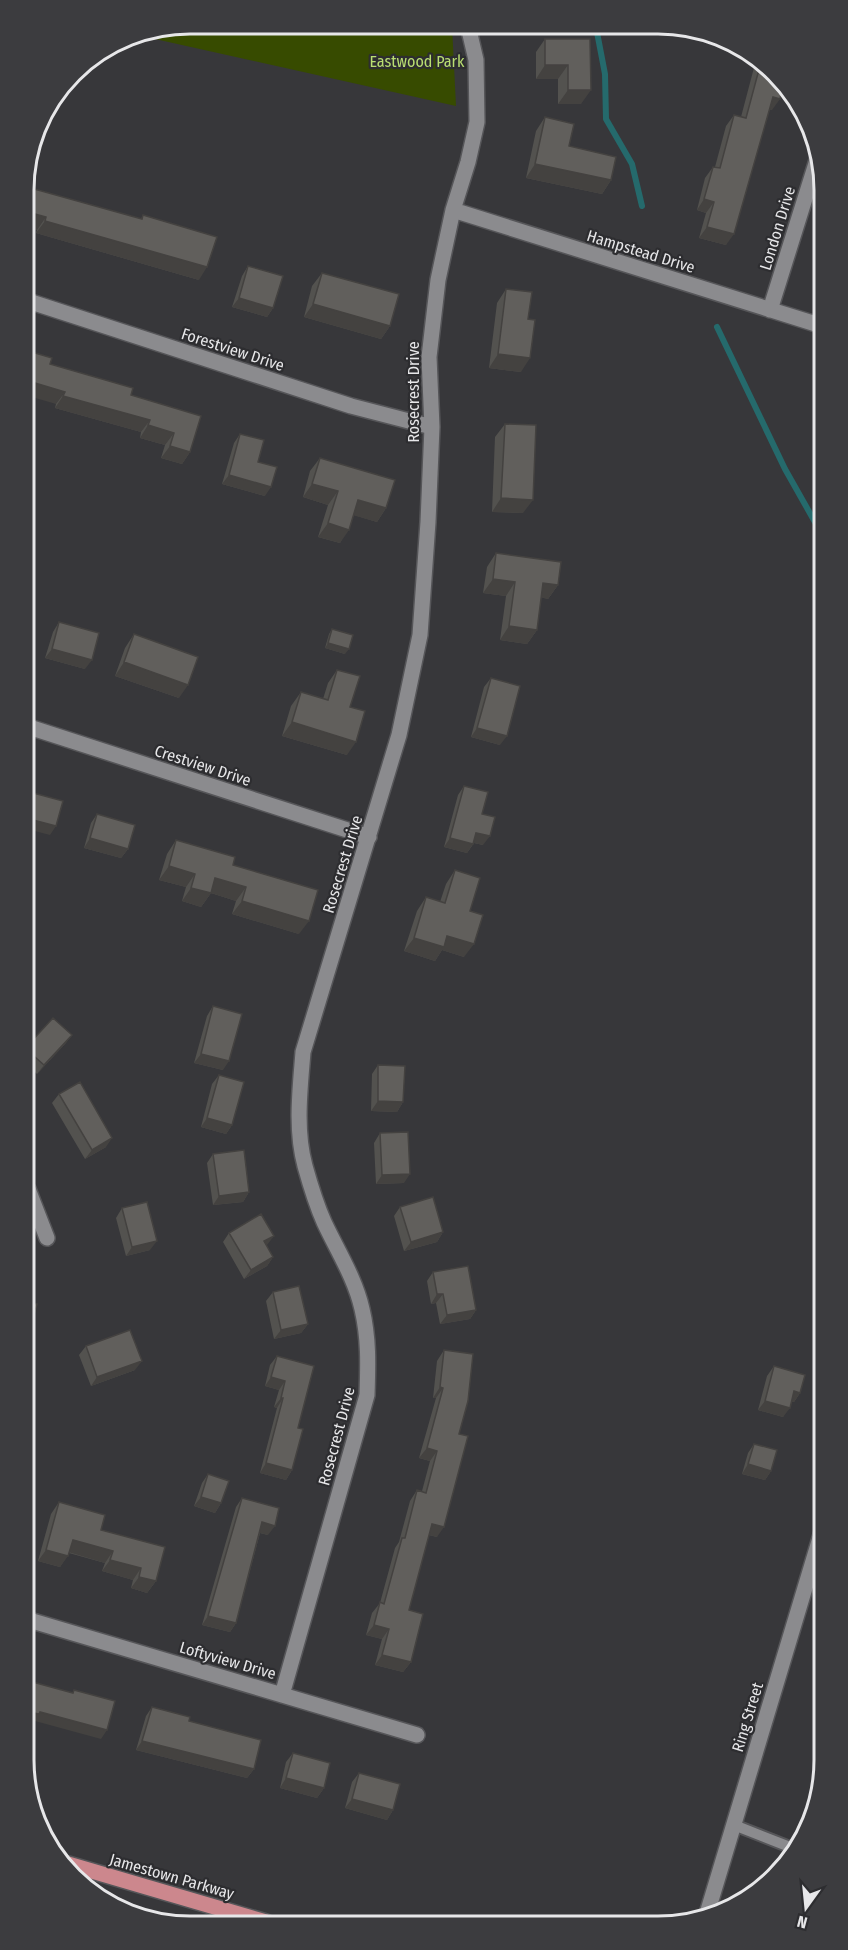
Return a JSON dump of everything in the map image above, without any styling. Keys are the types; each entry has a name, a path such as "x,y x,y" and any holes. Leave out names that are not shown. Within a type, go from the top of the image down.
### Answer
{"main road":[{"name":"Jamestown Parkway","path":"77,1867 246,1916"}],"street":[{"name":"Rosecrest Drive","path":"282,1695 368,1395 369,1346 362,1307 343,1258 324,1221 304,1165 299,1104 303,1052 399,735 420,635 432,427 429,357 438,280 453,210 468,162 477,122 476,60 470,34"},
{"name":"London Drive","path":"770,310 813,175"},
{"name":"Hampstead Drive","path":"453,210 814,323"},
{"name":"Forestview Drive","path":"35,303 351,406 432,427"},
{"name":"Crestview Drive","path":"35,729 369,837"},
{"path":"34,1206 47,1238"},
{"name":"Ring Street","path":"709,1906 813,1561"},
{"name":"Loftyview Drive","path":"34,1622 417,1735"}],"lane":[{"path":"734,1825 787,1846"}],"green space":[{"name":"Eastwood Park","path":"190,34 452,34 456,106 155,39"}],"building":[{"path":"545,39 590,39 591,90 568,90 568,65 545,65"},
{"path":"758,72 781,95 780,99 773,97 734,234 707,227 714,202 704,199 713,167 720,168 734,115 746,118"},
{"path":"545,117 574,124 569,146 616,157 611,180 535,164"},
{"path":"35,189 142,219 143,215 217,237 207,267 45,221 46,217 35,214"},
{"path":"248,266 283,276 273,308 239,298"},
{"path":"322,273 399,294 390,326 313,304"},
{"path":"506,289 532,292 528,319 535,320 530,358 498,354"},
{"path":"35,353 52,358 50,364 133,388 131,395 201,416 190,452 170,446 174,433 148,425 150,420 63,396 65,392 35,383"},
{"path":"505,424 536,425 533,500 501,498"},
{"path":"240,434 264,440 258,462 277,467 271,487 229,475"},
{"path":"320,458 395,480 386,508 358,500 349,530 328,523 338,491 312,484"},
{"path":"496,553 561,562 558,585 543,583 537,630 509,626 515,582 493,579"},
{"path":"59,622 99,633 92,660 52,649"},
{"path":"332,629 353,635 349,649 328,643"},
{"path":"134,634 198,657 188,685 124,662"},
{"path":"337,670 360,676 350,707 365,711 356,742 292,722 301,692 328,700"},
{"path":"491,678 520,686 507,736 477,728"},
{"path":"464,786 488,792 482,814 495,817 490,836 476,833 473,844 450,838"},
{"path":"35,793 63,801 56,826 35,820"},
{"path":"97,814 135,825 128,849 90,838"},
{"path":"176,840 235,857 233,865 318,890 309,921 242,901 246,887 215,878 211,893 191,888 195,874 169,866"},
{"path":"455,870 480,878 470,911 483,915 474,944 447,936 444,947 414,938 426,897 445,903"},
{"path":"213,1006 242,1014 229,1061 201,1054"},
{"path":"53,1018 72,1035 44,1065 34,1057 34,1038"},
{"path":"378,1065 405,1066 403,1102 378,1101"},
{"path":"219,1075 244,1082 232,1125 207,1118"},
{"path":"80,1082 112,1138 92,1150 59,1094"},
{"path":"408,1132 410,1174 382,1175 380,1133"},
{"path":"244,1150 249,1192 219,1196 213,1154"},
{"path":"433,1197 443,1232 411,1242 400,1207"},
{"path":"147,1202 157,1241 132,1247 122,1208"},
{"path":"261,1214 274,1236 264,1241 273,1257 251,1270 229,1233"},
{"path":"468,1266 476,1310 447,1315 443,1294 437,1294 433,1272"},
{"path":"299,1286 308,1324 281,1330 273,1292"},
{"path":"130,1330 142,1361 97,1377 86,1346"},
{"path":"444,1350 473,1354 468,1401 459,1434 468,1436 444,1527 432,1524 409,1610 423,1614 411,1662 382,1655 389,1629 374,1625 380,1602 384,1604 402,1538 405,1538 417,1490 426,1493 437,1451 427,1448 443,1388 440,1387"},
{"path":"277,1356 314,1366 298,1428 303,1429 292,1470 266,1463 283,1398 281,1398 285,1381 271,1377"},
{"path":"774,1366 805,1375 800,1393 794,1391 790,1408 765,1401"},
{"path":"754,1444 777,1450 771,1471 748,1464"},
{"path":"208,1474 229,1481 221,1503 201,1497"},
{"path":"242,1498 279,1508 275,1526 262,1522 236,1623 208,1616"},
{"path":"59,1502 105,1515 101,1530 165,1547 156,1581 139,1577 141,1568 110,1560 113,1551 73,1540 68,1556 46,1550"},
{"path":"34,1682 115,1701 107,1730 40,1712 39,1714 34,1713"},
{"path":"152,1707 190,1717 189,1721 261,1740 254,1769 142,1741"},
{"path":"293,1753 330,1763 324,1788 286,1778"},
{"path":"359,1773 400,1784 393,1810 352,1799"}],"waterway":[{"path":"597,34 605,74 606,119 632,164 642,206"},
{"path":"717,327 785,469 814,520"}]}
